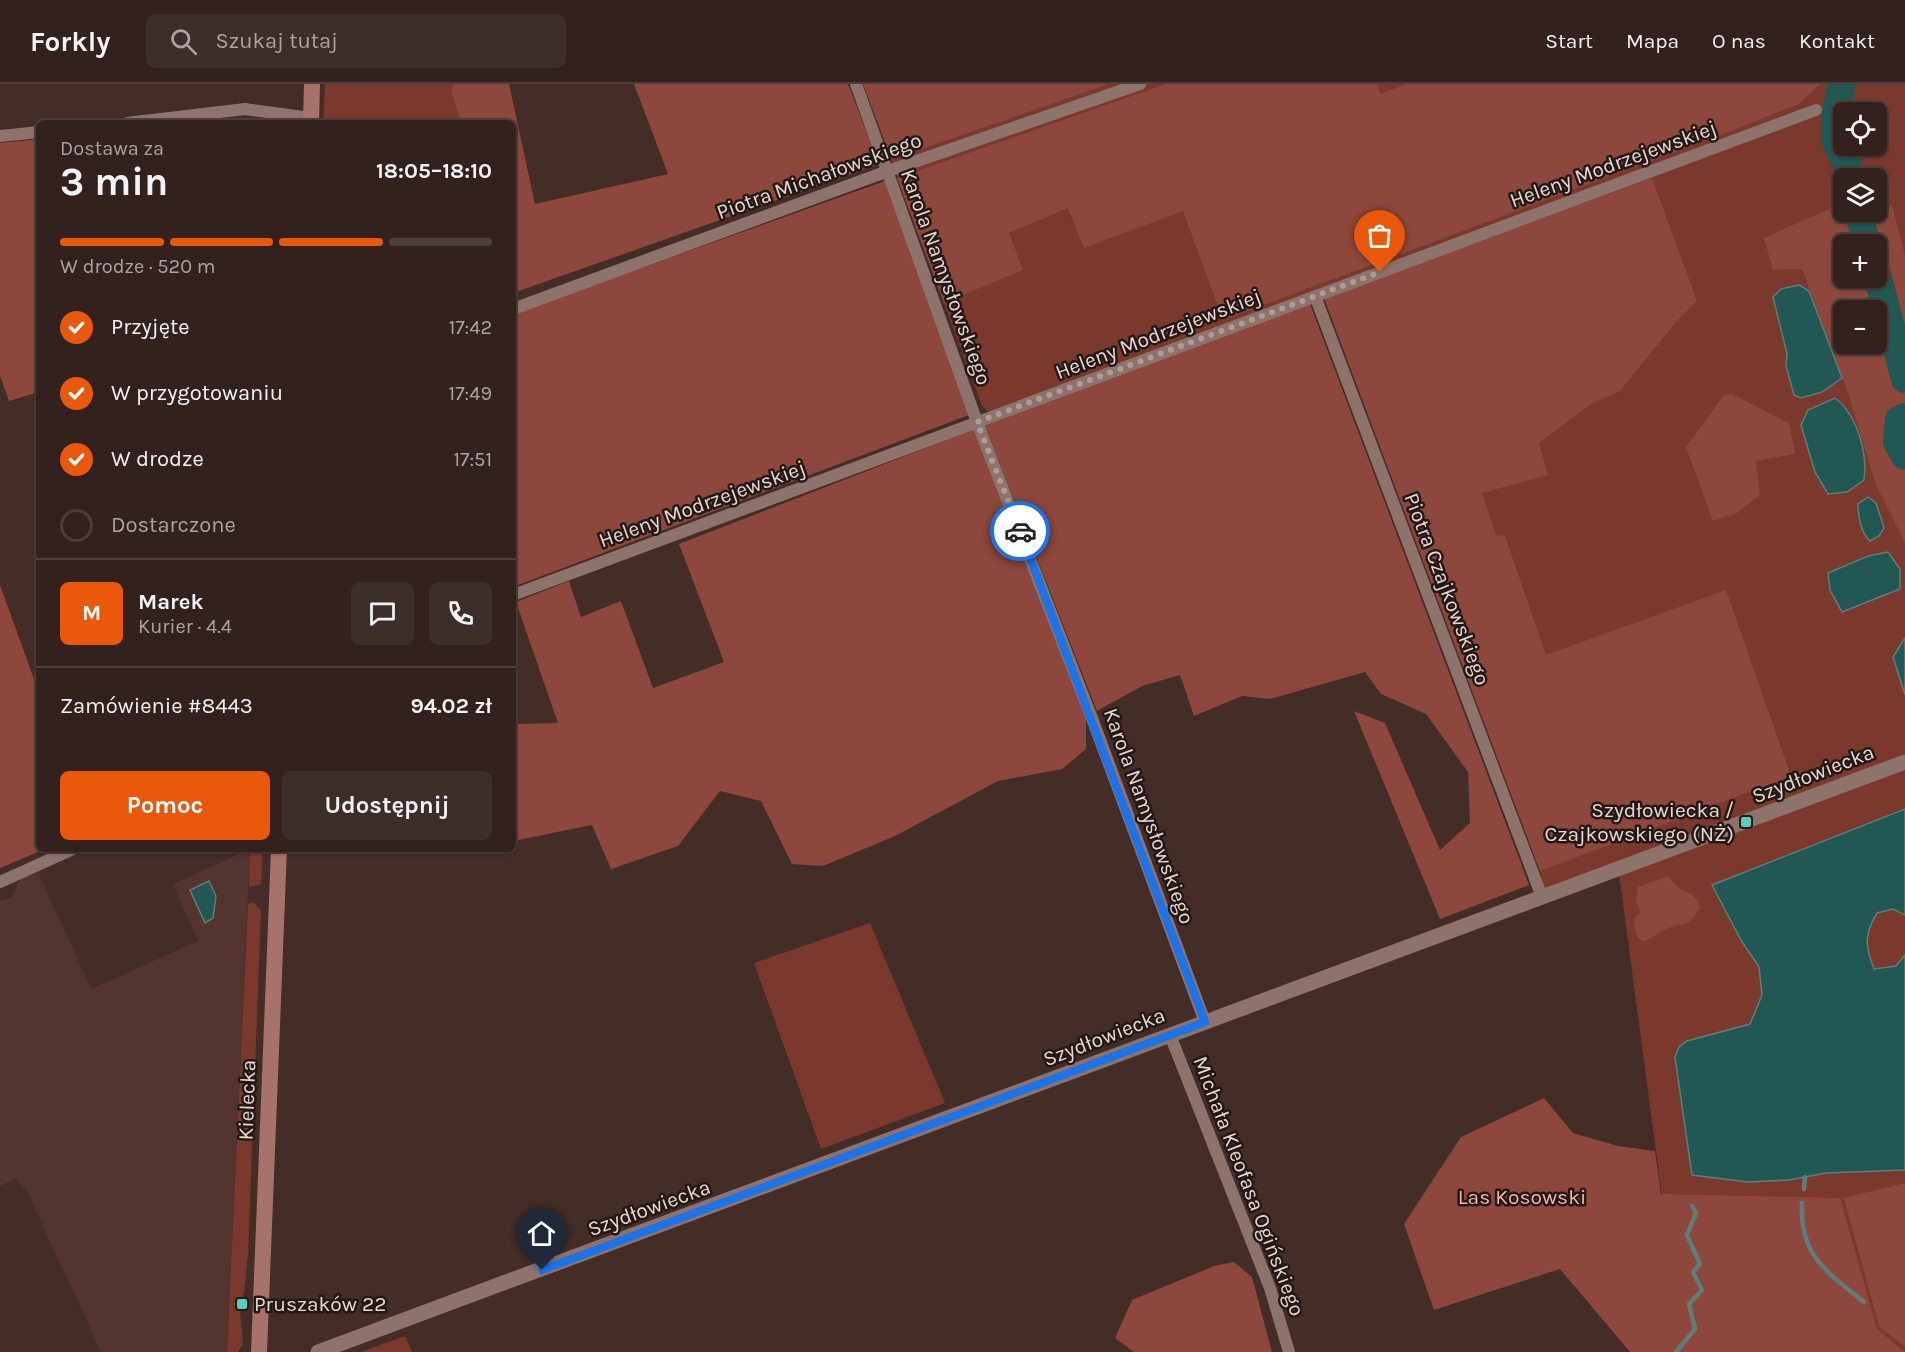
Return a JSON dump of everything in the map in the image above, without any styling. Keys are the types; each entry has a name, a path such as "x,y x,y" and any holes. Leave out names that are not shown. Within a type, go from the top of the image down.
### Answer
{"main road":[{"path":"311,120 312,84"},
{"name":"Kielecka","path":"259,1352 279,852"}],"street":[{"name":"Karola Namysłowskiego","path":"856,84 977,422 1089,710 1205,1022"},
{"name":"Piotra Michałowskiego","path":"516,308 888,171 1140,84"},
{"path":"152,120 245,109 306,120"},
{"name":"Heleny Modrzejewskiej","path":"516,594 1816,110"},
{"path":"0,136 36,132"},
{"name":"Piotra Czajkowskiego","path":"1315,296 1542,897"},
{"name":"Szydłowiecka","path":"318,1352 1905,762"},
{"path":"0,882 66,852"},
{"name":"Michała Kleofasa Ogińskiego","path":"1170,1035 1270,1288 1289,1352"}],"shaded area":[{"path":"325,84 453,84 451,91 460,120 323,120"},
{"path":"863,84 1905,84 1905,1352 1663,1204 1619,873 1547,900 1540,871 1324,298 989,412 982,406"},
{"path":"243,852 250,852 227,1352 101,1352 27,1191 15,1179 0,1186 0,901 12,898 19,880 38,872 91,989 198,941 173,884"},
{"path":"250,852 263,852 261,884 249,887"},
{"path":"253,902 261,910 248,1255 243,1300 239,1300 243,1344 238,1352 227,1352 248,904"},
{"path":"870,923 945,1103 821,1149 754,963"},
{"path":"405,1336 412,1352 361,1352"}],"green space":[{"path":"453,84 509,84 535,204 668,174 634,84 848,84 879,164 516,292 516,120 460,120 451,91"},
{"path":"863,84 1109,84 892,159"},
{"path":"1166,84 1377,84 1381,94 1406,84 1820,84 1799,104 1731,131 1223,320 1183,211 1084,248 1068,208 1009,233 1023,270 944,303 897,178"},
{"path":"36,139 36,393 9,401 0,376 0,143"},
{"path":"1652,178 1697,301 1675,323 1620,391 1591,404 1539,443 1548,475 1482,493 1496,535 1505,536 1546,655 1726,590 1791,776 1540,871 1324,298"},
{"path":"885,181 969,415 516,585 516,313"},
{"path":"1887,205 1892,205 1905,256 1905,543 1876,485 1834,354 1887,354 1887,300 1833,300 1833,353 1802,269 1773,270 1764,238 1833,207 1833,222 1887,222"},
{"path":"1310,304 1529,885 1440,919 1354,711 1385,723 1440,850 1470,823 1468,772 1426,714 1381,694 1365,672 1270,699 1242,696 1194,716 1180,675 1142,686 1097,711 985,426"},
{"path":"1732,394 1789,423 1795,454 1756,461 1760,495 1737,513 1713,521 1686,447 1724,395"},
{"path":"975,429 1086,719 1086,749 1062,769 998,781 895,836 823,866 792,864 761,801 720,791 678,846 611,869 592,825 516,840 516,724 558,723 516,602 569,581 581,617 621,601 653,688 724,662 679,544"},
{"path":"0,585 36,685 36,852 38,852 0,868"},
{"path":"1668,876 1679,888 1694,897 1700,908 1684,924 1670,927 1643,942 1636,935 1634,920 1640,911 1636,902 1638,887"},
{"name":"Las Kosowski","path":"1544,1098 1573,1133 1618,1146 1655,1151 1661,1194 1840,1198 1877,1329 1905,1352 1630,1352 1560,1269 1434,1310 1404,1224 1461,1137"},
{"path":"1905,1183 1905,1347 1879,1326 1844,1198"},
{"path":"1234,1262 1252,1277 1272,1352 1134,1352 1115,1338 1132,1300 1214,1266"}],"water":[{"path":"1799,285 1809,291 1842,378 1822,392 1801,398 1794,395 1786,366 1787,353 1773,297 1781,289"},
{"path":"1835,398 1843,405 1855,424 1862,447 1865,469 1864,480 1847,492 1828,494 1815,472 1801,425 1808,410"},
{"path":"1868,497 1876,503 1884,528 1879,536 1870,541 1862,529 1858,509 1858,504"},
{"path":"1888,552 1900,569 1900,589 1842,612 1830,590 1828,573 1868,556"},
{"path":"1905,638 1905,695 1893,657"},
{"path":"1905,809 1905,915 1893,909 1877,913 1867,941 1874,969 1896,966 1905,955 1905,1170 1826,1173 1789,1180 1748,1182 1692,1175 1675,1057 1679,1047 1687,1041 1750,1024 1762,995 1759,967 1741,940 1712,885"},
{"path":"209,881 216,896 213,918 205,923 190,890"}],"waterway":[{"path":"1842,84 1836,111 1836,142 1848,168"},
{"path":"1861,222 1864,234"},
{"path":"1881,288 1905,379"},
{"path":"1905,417 1899,420 1897,442 1905,456"},
{"path":"1804,1189 1805,1177"},
{"path":"1802,1203 1802,1221 1810,1249 1827,1271 1864,1302"},
{"path":"1676,1352 1695,1329 1689,1304 1702,1290 1693,1272 1700,1264 1687,1235 1696,1213 1692,1206"}],"way so far":[{"path":"1020,531 977,422 1380,272"}],"place":[{"name":"Szydłowiecka / Czajkowskiego (NŻ)","path":"1746,822"},
{"name":"Pruszaków 22","path":"242,1304"}],"route":[{"path":"542,1270 1205,1022 1020,531"}]}
